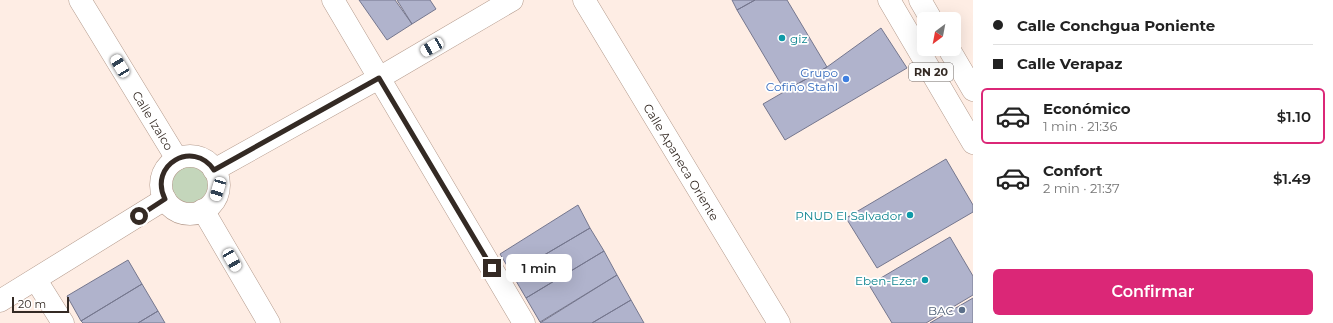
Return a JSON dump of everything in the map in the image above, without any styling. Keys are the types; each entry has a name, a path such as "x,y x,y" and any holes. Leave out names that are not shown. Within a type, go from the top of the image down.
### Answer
{"main road":[{"name":"Calle Izalco","path":"80,0 177,159"},
{"path":"333,0 524,323"},
{"path":"214,170 379,78 512,0"},
{"name":"Calle Apaneca Oriente","path":"584,0 779,323"},
{"name":"RN 20","path":"889,0 973,143"},
{"path":"920,0 928,12"},
{"name":"RN 20","path":"954,56 970,79"},
{"path":"189,156 198,157 205,160 214,170 218,181 218,189 212,203 203,210 190,213 182,212 175,209 165,199 161,190 163,173 167,166 177,159 189,156"},
{"path":"0,302 165,199"},
{"path":"203,210 269,323"},
{"path":"36,280 62,323"}],"green space":[{"path":"185,164 193,164 201,167 207,173 210,185 207,197 201,203 193,206 185,206 177,203 171,197 168,189 168,181 171,173 177,167"}],"building":[{"path":"359,0 395,0 412,24 387,40"},
{"path":"397,0 430,0 436,9 412,24"},
{"path":"732,0 755,0 737,10"},
{"name":"giz","path":"755,0 787,0 827,67 785,91 737,10"},
{"name":"Grupo Cofiño Stahl","path":"881,28 907,68 785,140 763,104 827,67"},
{"name":"PNUD El Salvador","path":"946,159 973,205 973,212 877,268 846,218"},
{"path":"578,205 590,228 512,274 500,254"},
{"path":"590,228 604,251 526,298 512,274"},
{"name":"Eben-Ezer","path":"950,237 973,276 973,295 926,323 892,323 869,285"},
{"path":"604,251 617,275 540,322 526,298"},
{"path":"128,260 142,284 81,321 67,296"},
{"path":"617,275 631,300 592,323 540,323"},
{"path":"142,284 158,311 138,323 83,323 81,321"},
{"name":"BAC","path":"973,298 973,323 930,323"},
{"path":"631,300 644,323 592,323"},
{"path":"158,311 165,323 138,323"}],"place":[{"name":"giz","path":"782,38"},
{"name":"Grupo Cofiño Stahl","path":"846,79"},
{"name":"PNUD El Salvador","path":"910,215"},
{"name":"Eben-Ezer","path":"925,280"},
{"name":"BAC","path":"962,310"}],"route":[{"path":"139,216 165,199 161,190 163,173 167,166 174,161 181,157 198,157 205,160 214,170 379,78 492,268"}]}
